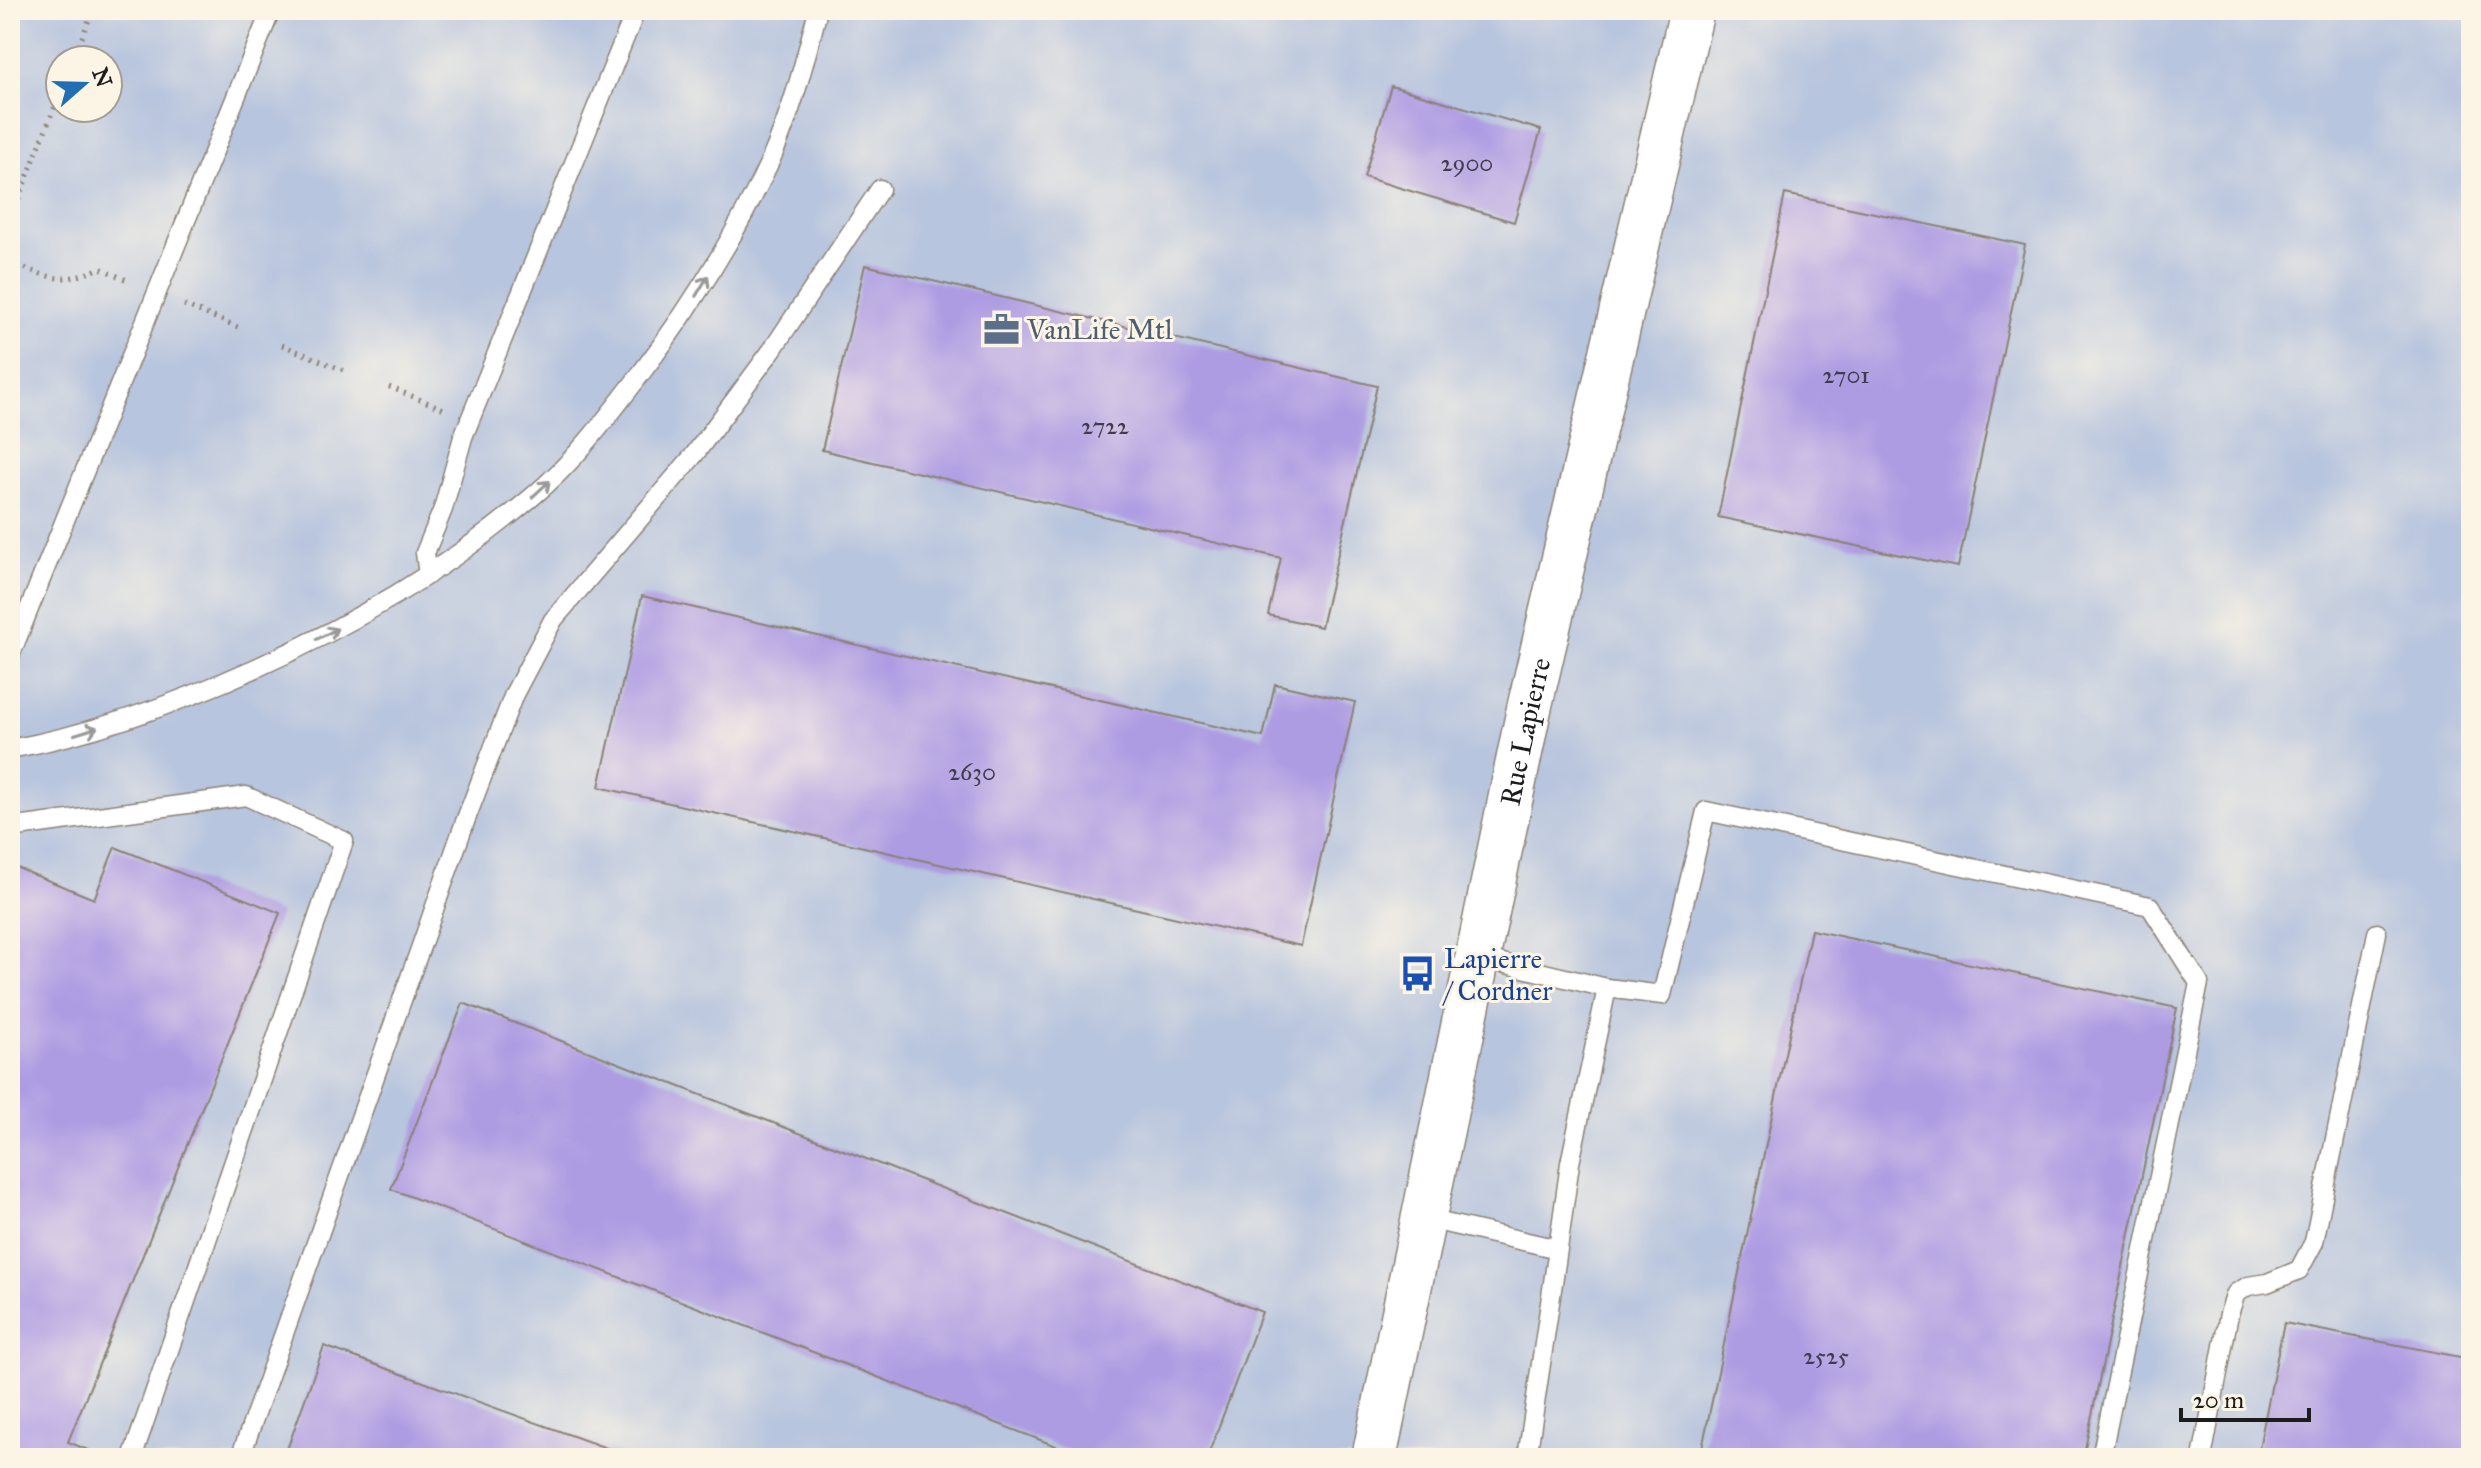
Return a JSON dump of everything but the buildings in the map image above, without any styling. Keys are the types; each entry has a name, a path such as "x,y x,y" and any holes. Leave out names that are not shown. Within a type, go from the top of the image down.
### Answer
{"street":[{"name":"Rue Lapierre","path":"1374,1458 1529,709 1692,10"}],"lane":[{"path":"10,656 271,10"},
{"path":"428,575 425,553 443,509 463,437 636,10"},
{"path":"10,749 100,726 216,686 319,638 407,590 532,497 565,467 597,431 667,340 724,250 772,157 790,108 818,10"},
{"path":"240,1458 466,819 514,694 553,620 694,455 772,350 880,189"},
{"path":"10,828 246,796 344,841 132,1458"},
{"path":"1477,957 1607,988 1662,995 1706,811 2150,906 2199,983 2101,1458"},
{"path":"2202,1458 2229,1314 2236,1293 2248,1286 2267,1283 2299,1270 2314,1242 2377,933"},
{"path":"1527,1458 1570,1163 1607,988"},
{"path":"1423,1218 1558,1249"}],"path":[{"path":"79,44 93,10"},
{"path":"10,221 48,124"},
{"path":"10,262 65,280 100,268 136,284"},
{"path":"175,301 240,328"},
{"path":"282,345 343,370"},
{"path":"389,387 453,413"}],"shaded area":[{"path":"10,10 2471,10 2471,1458 10,1458"}],"place":[{"name":"VanLife Mtl","path":"1001,329"},
{"name":"Lapierre / Cordner","path":"1418,974"}]}
